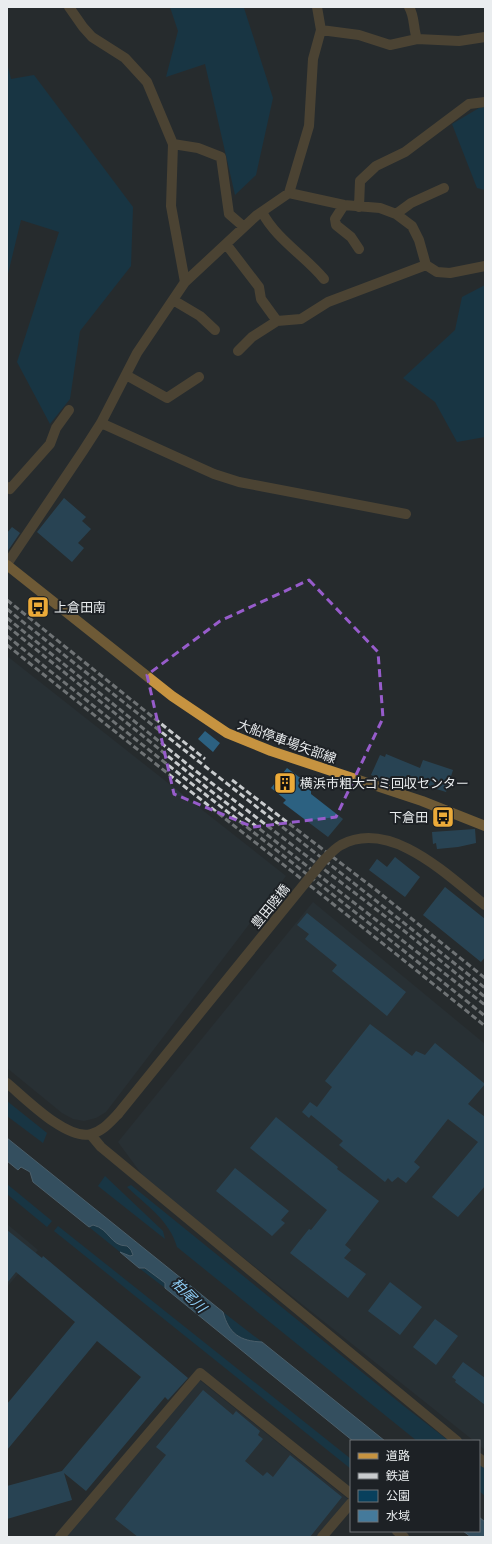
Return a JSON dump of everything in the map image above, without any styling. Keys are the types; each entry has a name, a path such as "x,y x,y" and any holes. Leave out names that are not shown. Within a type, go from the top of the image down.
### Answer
{"main road":[{"name":"大船停車場矢部線","path":"7,565 172,696 227,733 271,751 422,801 485,826"}],"street":[{"path":"68,7 92,37 121,55 147,82 173,144 171,206 185,282"},
{"path":"7,565 101,423 137,353 185,282 244,227 289,193 310,126 313,59 321,30 317,7"},
{"path":"409,7 413,14 414,32 417,38"},
{"path":"321,30 359,35 390,45 417,38 459,41 485,37"},
{"path":"359,207 360,181 376,166 405,152 469,104 485,102"},
{"path":"173,144 198,148 221,157 229,214 244,227"},
{"path":"396,214 411,203 444,188"},
{"path":"289,193 344,205 380,208 396,214 412,226 426,265 437,272 450,273 485,266"},
{"path":"344,205 335,218 336,225 351,237 359,249"},
{"path":"262,212 269,226 312,265 324,279"},
{"path":"226,244 259,287 261,299 277,321"},
{"path":"238,351 252,337 277,321 300,319 328,302 426,265"},
{"path":"173,300 200,316 215,330"},
{"path":"126,375 167,398 199,377"},
{"path":"7,487 10,489 50,444 56,428 69,410"},
{"path":"101,423 214,474 239,482 406,514"},
{"name":"豊田陸橋","path":"91,1135 104,1128 118,1114 322,861 340,845 356,840 373,838 389,840 407,847 485,905"},
{"path":"7,1083 69,1131 79,1135 91,1135 101,1147 456,1440"},
{"path":"60,1537 200,1373 350,1493"},
{"path":"322,1537 350,1504"}],"highlighted area":[{"path":"309,580 378,652 383,718 336,817 253,827 174,794 147,675 220,621"}],"shaded area":[{"path":"7,656 286,876 106,1112 96,1118 84,1121 73,1119 62,1113 7,1068"},
{"path":"313,902 485,1044 485,1450 480,1446 480,1440 473,1440 146,1180 118,1142"},
{"path":"7,1224 38,1250 7,1287"},
{"path":"197,1378 349,1500 318,1537 65,1537"}],"green space":[{"path":"170,7 244,8 273,98 256,175 235,195 205,64 166,77 178,31"},
{"path":"7,63 11,79 34,75 133,207 131,266 80,331 70,399 50,424 17,362 59,232 21,220 7,278"},
{"path":"485,107 485,190 477,188 452,124 479,108"},
{"path":"485,285 485,437 457,442 435,402 403,378 455,330 462,297"},
{"path":"7,1101 47,1133 43,1143 7,1116"},
{"path":"105,1176 163,1231 165,1239 98,1186"},
{"path":"7,1184 52,1221 47,1227 7,1194"},
{"path":"131,1185 448,1440 416,1440 177,1247 174,1238 163,1221 127,1187"},
{"path":"93,1225 104,1230 117,1243 127,1246 133,1255 130,1256 120,1252 89,1227"},
{"path":"58,1226 350,1458 350,1468 54,1231"},
{"path":"139,1268 147,1269 157,1275 165,1283 165,1288"},
{"path":"223,1312 262,1342 247,1340 236,1335 225,1320"},
{"path":"480,1465 485,1469 485,1496 480,1492"}],"water":[{"name":"柏尾川","path":"7,1138 223,1312 225,1320 236,1335 247,1340 262,1342 384,1440 352,1440 165,1288 165,1283 145,1268 139,1268 120,1252 130,1256 133,1255 127,1246 117,1243 99,1227 93,1225 89,1227 33,1182 30,1172 21,1167 18,1170 7,1161"},
{"path":"480,1518 485,1522 485,1537 471,1537 464,1532 480,1532"}],"building":[{"path":"64,498 86,517 82,521 91,529 78,543 84,548 72,562 37,532"},
{"path":"12,527 20,533 7,552 7,533"},
{"path":"205,731 220,743 213,752 198,739"},
{"path":"386,754 420,768 423,760 453,770 446,792 408,780 406,786 393,780 392,784 371,775 380,755 385,757"},
{"path":"287,768 311,786 311,794 343,819 328,837 283,803 286,800 271,788"},
{"path":"475,829 476,843 458,847 437,849 436,843 433,844 432,832"},
{"path":"395,857 420,877 405,897 369,870 377,859 387,867"},
{"path":"445,887 485,919 485,957 481,962 423,915"},
{"path":"307,913 406,992 387,1016 332,971 337,965 305,939 309,934 297,925"},
{"path":"370,1024 412,1056 416,1051 425,1055 435,1043 485,1084 468,1104 485,1117 485,1186 458,1217 432,1197 478,1142 448,1119 414,1162 420,1167 406,1183 398,1177 392,1182 388,1178 385,1182 339,1145 343,1141 311,1115 309,1118 302,1112 310,1102 317,1107 332,1087 325,1081"},
{"path":"276,1117 338,1167 337,1169 379,1201 345,1245 351,1250 344,1258 366,1274 348,1298 290,1253 309,1229 311,1230 327,1210 250,1148"},
{"path":"235,1168 289,1211 281,1220 285,1223 272,1236 216,1191"},
{"path":"7,1230 42,1258 43,1256 188,1378 168,1400 165,1397 86,1491 64,1473 72,1500 7,1519 7,1486 62,1471 141,1377 97,1341 7,1450 7,1404 75,1322 16,1272 7,1283"},
{"path":"390,1282 422,1307 400,1335 368,1311"},
{"path":"435,1319 458,1336 436,1365 413,1347"},
{"path":"463,1362 485,1378 485,1405 455,1382 456,1380 452,1377"},
{"path":"203,1390 233,1415 236,1411 260,1431 258,1435 263,1439 245,1461 263,1476 267,1472 273,1477 290,1455 342,1497 310,1537 138,1537 115,1519 166,1455 156,1447"}],"railway":[{"path":"7,600 205,759"},
{"path":"7,609 485,988"},
{"path":"7,618 192,768 403,930 485,997"},
{"path":"7,626 211,791 485,1005"},
{"path":"7,636 485,1016"},
{"path":"7,645 485,1026"},
{"path":"232,780 376,890 485,978"}],"place":[{"name":"上倉田南","path":"38,607"},
{"name":"横浜市粗大ゴミ回収センター","path":"285,783"},
{"name":"下倉田","path":"443,817"}]}
